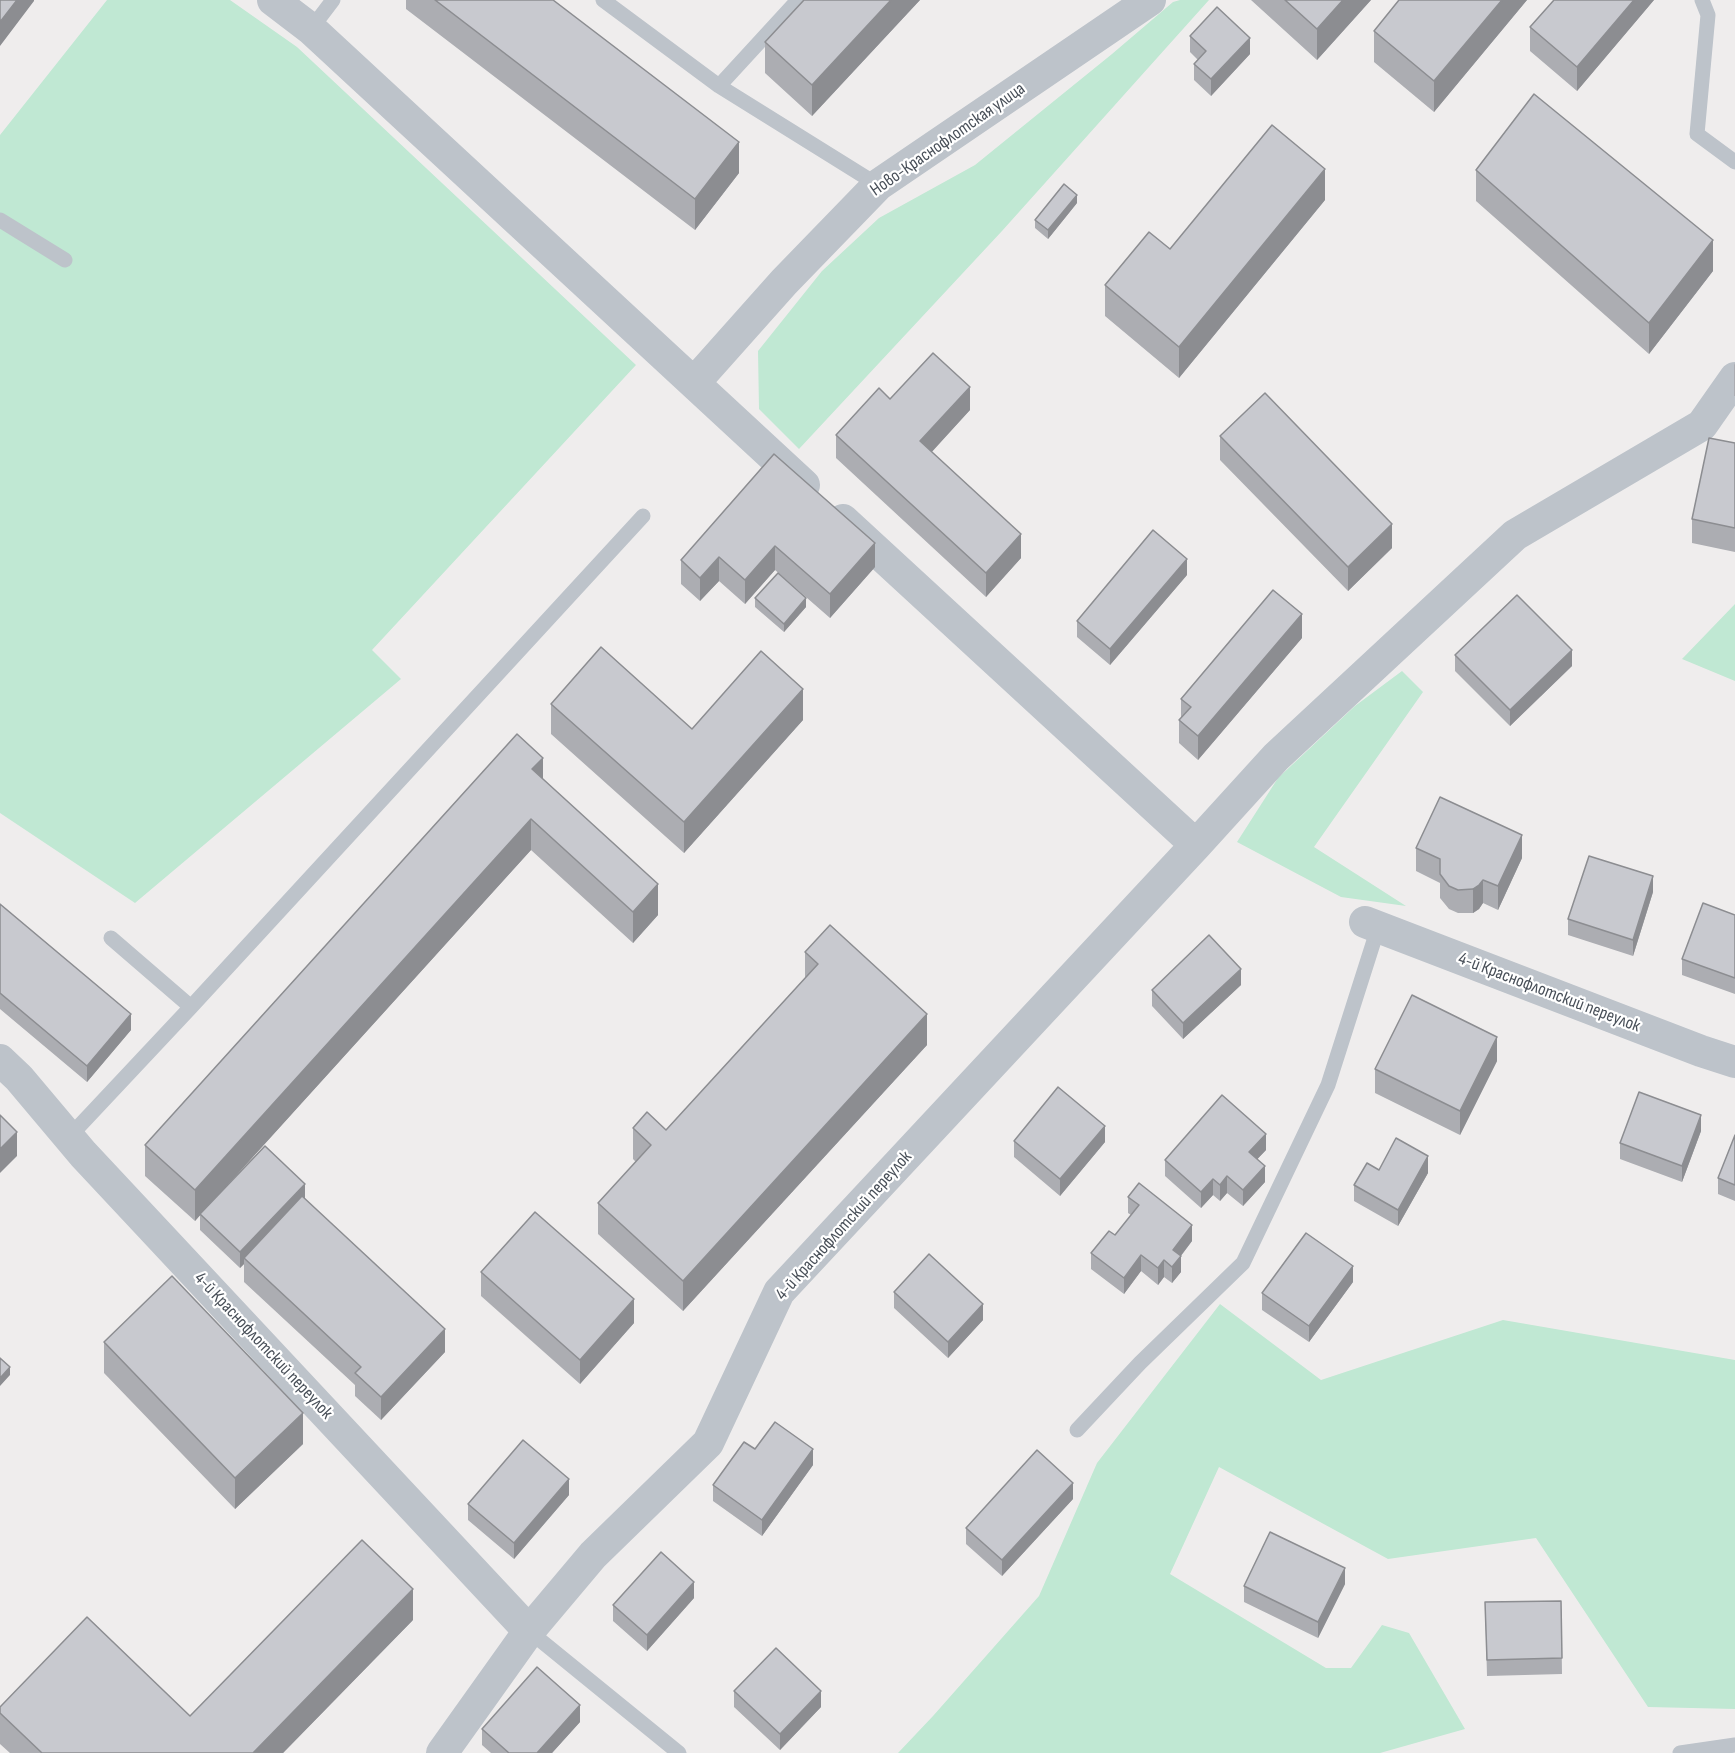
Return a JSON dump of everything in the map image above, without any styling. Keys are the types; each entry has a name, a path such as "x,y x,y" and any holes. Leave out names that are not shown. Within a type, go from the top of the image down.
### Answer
{"street":[{"path":"273,0 311,29 1196,845"},
{"name":"Ново-Краснофлотская улица","path":"694,383 783,282 878,185 1150,0"},
{"name":"4-й Краснофлотский переулок","path":"442,1753 529,1631 593,1555 708,1443 779,1292 1276,757 1515,535 1702,425 1735,378"},
{"name":"4-й Краснофлотский переулок","path":"1371,925 1735,1062"},
{"name":"4-й Краснофлотский переулок","path":"0,1060 529,1631"}],"lane":[{"path":"311,29 333,0"},
{"path":"603,0 719,86 878,185"},
{"path":"719,86 798,0"},
{"path":"1702,0 1707,15 1697,134 1735,162"},
{"path":"0,220 65,260"},
{"path":"69,1137 643,516"},
{"path":"1077,1430 1140,1363 1243,1263 1328,1085 1371,925"},
{"path":"111,938 191,1007"},
{"path":"529,1631 679,1753"},
{"path":"1680,1753 1735,1745"}],"green space":[{"path":"107,0 230,0 297,47 636,365 372,650 401,679 135,903 0,813 0,135"},
{"path":"1209,0 1002,231 799,449 759,409 758,351 822,271 879,218 975,165 1173,2"},
{"path":"1735,604 1735,681 1682,659"},
{"path":"1402,671 1423,692 1314,847 1406,906 1341,897 1237,842 1278,778 1355,706"},
{"path":"1220,1304 1321,1380 1503,1320 1735,1360 1735,1709 1648,1707 1536,1538 1388,1559 1219,1467 1170,1574 1326,1668 1351,1668 1382,1625 1409,1633 1465,1729 1380,1753 898,1753 1039,1596 1097,1463"}],"building":[{"path":"0,0 17,0 0,22"},
{"path":"435,0 553,0 739,142 695,199"},
{"path":"804,0 891,0 812,85 765,42"},
{"path":"1285,0 1343,0 1317,29"},
{"path":"1399,0 1502,0 1434,81 1374,31"},
{"path":"1554,0 1634,0 1577,67 1530,27"},
{"path":"1217,7 1250,38 1211,79 1194,64 1206,51 1190,36"},
{"path":"1534,94 1713,240 1649,323 1476,170"},
{"path":"1272,125 1325,169 1179,347 1105,285 1149,232 1170,249"},
{"path":"1064,184 1077,195 1048,230 1035,220"},
{"path":"933,353 970,387 920,441 1021,534 986,573 836,435 879,388 890,399"},
{"path":"1265,393 1392,524 1348,567 1220,436"},
{"path":"1709,438 1735,443 1735,528 1692,519"},
{"path":"774,454 875,543 830,594 775,546 745,580 719,557 700,578 681,560"},
{"path":"1153,530 1187,559 1110,649 1077,621"},
{"path":"778,573 806,598 784,624 755,598"},
{"path":"1273,590 1302,614 1198,736 1179,720 1191,707 1181,699"},
{"path":"1517,595 1572,650 1510,710 1455,655"},
{"path":"601,647 692,729 761,651 803,689 684,822 551,704"},
{"path":"517,734 543,758 532,769 658,884 633,912 531,819 195,1190 145,1145"},
{"path":"1440,797 1522,835 1498,886 1483,880 1473,889 1458,890 1449,886 1440,874 1440,859 1416,848"},
{"path":"1589,856 1653,876 1633,940 1568,919"},
{"path":"1703,903 1735,915 1735,978 1682,959"},
{"path":"0,904 131,1014 87,1066 0,993"},
{"path":"830,925 927,1014 683,1281 598,1203 651,1145 633,1128 647,1112 666,1130 818,964 805,952"},
{"path":"1209,935 1241,969 1183,1023 1152,990"},
{"path":"1412,995 1497,1037 1460,1111 1375,1069"},
{"path":"1058,1087 1105,1126 1060,1179 1014,1141"},
{"path":"1639,1092 1701,1115 1682,1166 1620,1143"},
{"path":"1222,1095 1266,1134 1249,1152 1265,1166 1243,1190 1227,1176 1220,1185 1213,1179 1201,1192 1165,1160"},
{"path":"0,1115 17,1132 0,1149"},
{"path":"1735,1135 1735,1185 1718,1178"},
{"path":"1396,1138 1428,1156 1398,1210 1354,1185 1367,1163 1379,1170"},
{"path":"265,1146 305,1184 240,1252 200,1214"},
{"path":"1139,1183 1192,1225 1173,1250 1181,1256 1172,1267 1164,1260 1158,1268 1141,1255 1124,1278 1091,1253 1109,1231 1115,1235 1139,1205 1128,1197"},
{"path":"302,1196 445,1329 381,1397 355,1373 361,1367 244,1258"},
{"path":"535,1212 634,1299 580,1360 481,1272"},
{"path":"1306,1233 1353,1266 1309,1326 1262,1293"},
{"path":"929,1254 983,1304 948,1342 894,1292"},
{"path":"172,1276 303,1413 235,1478 104,1342"},
{"path":"0,1358 10,1367 0,1378"},
{"path":"775,1422 813,1449 762,1520 713,1485 744,1442 755,1449"},
{"path":"523,1440 569,1479 514,1543 468,1504"},
{"path":"1037,1450 1073,1483 1002,1560 966,1528"},
{"path":"1270,1532 1345,1568 1318,1622 1244,1586"},
{"path":"362,1540 413,1589 253,1753 42,1753 0,1713 0,1707 87,1617 190,1716"},
{"path":"661,1552 694,1582 647,1635 613,1605"},
{"path":"1561,1601 1562,1658 1487,1660 1485,1602"},
{"path":"776,1648 821,1691 780,1734 734,1691"},
{"path":"537,1667 580,1705 537,1753 509,1753 482,1729"}]}
